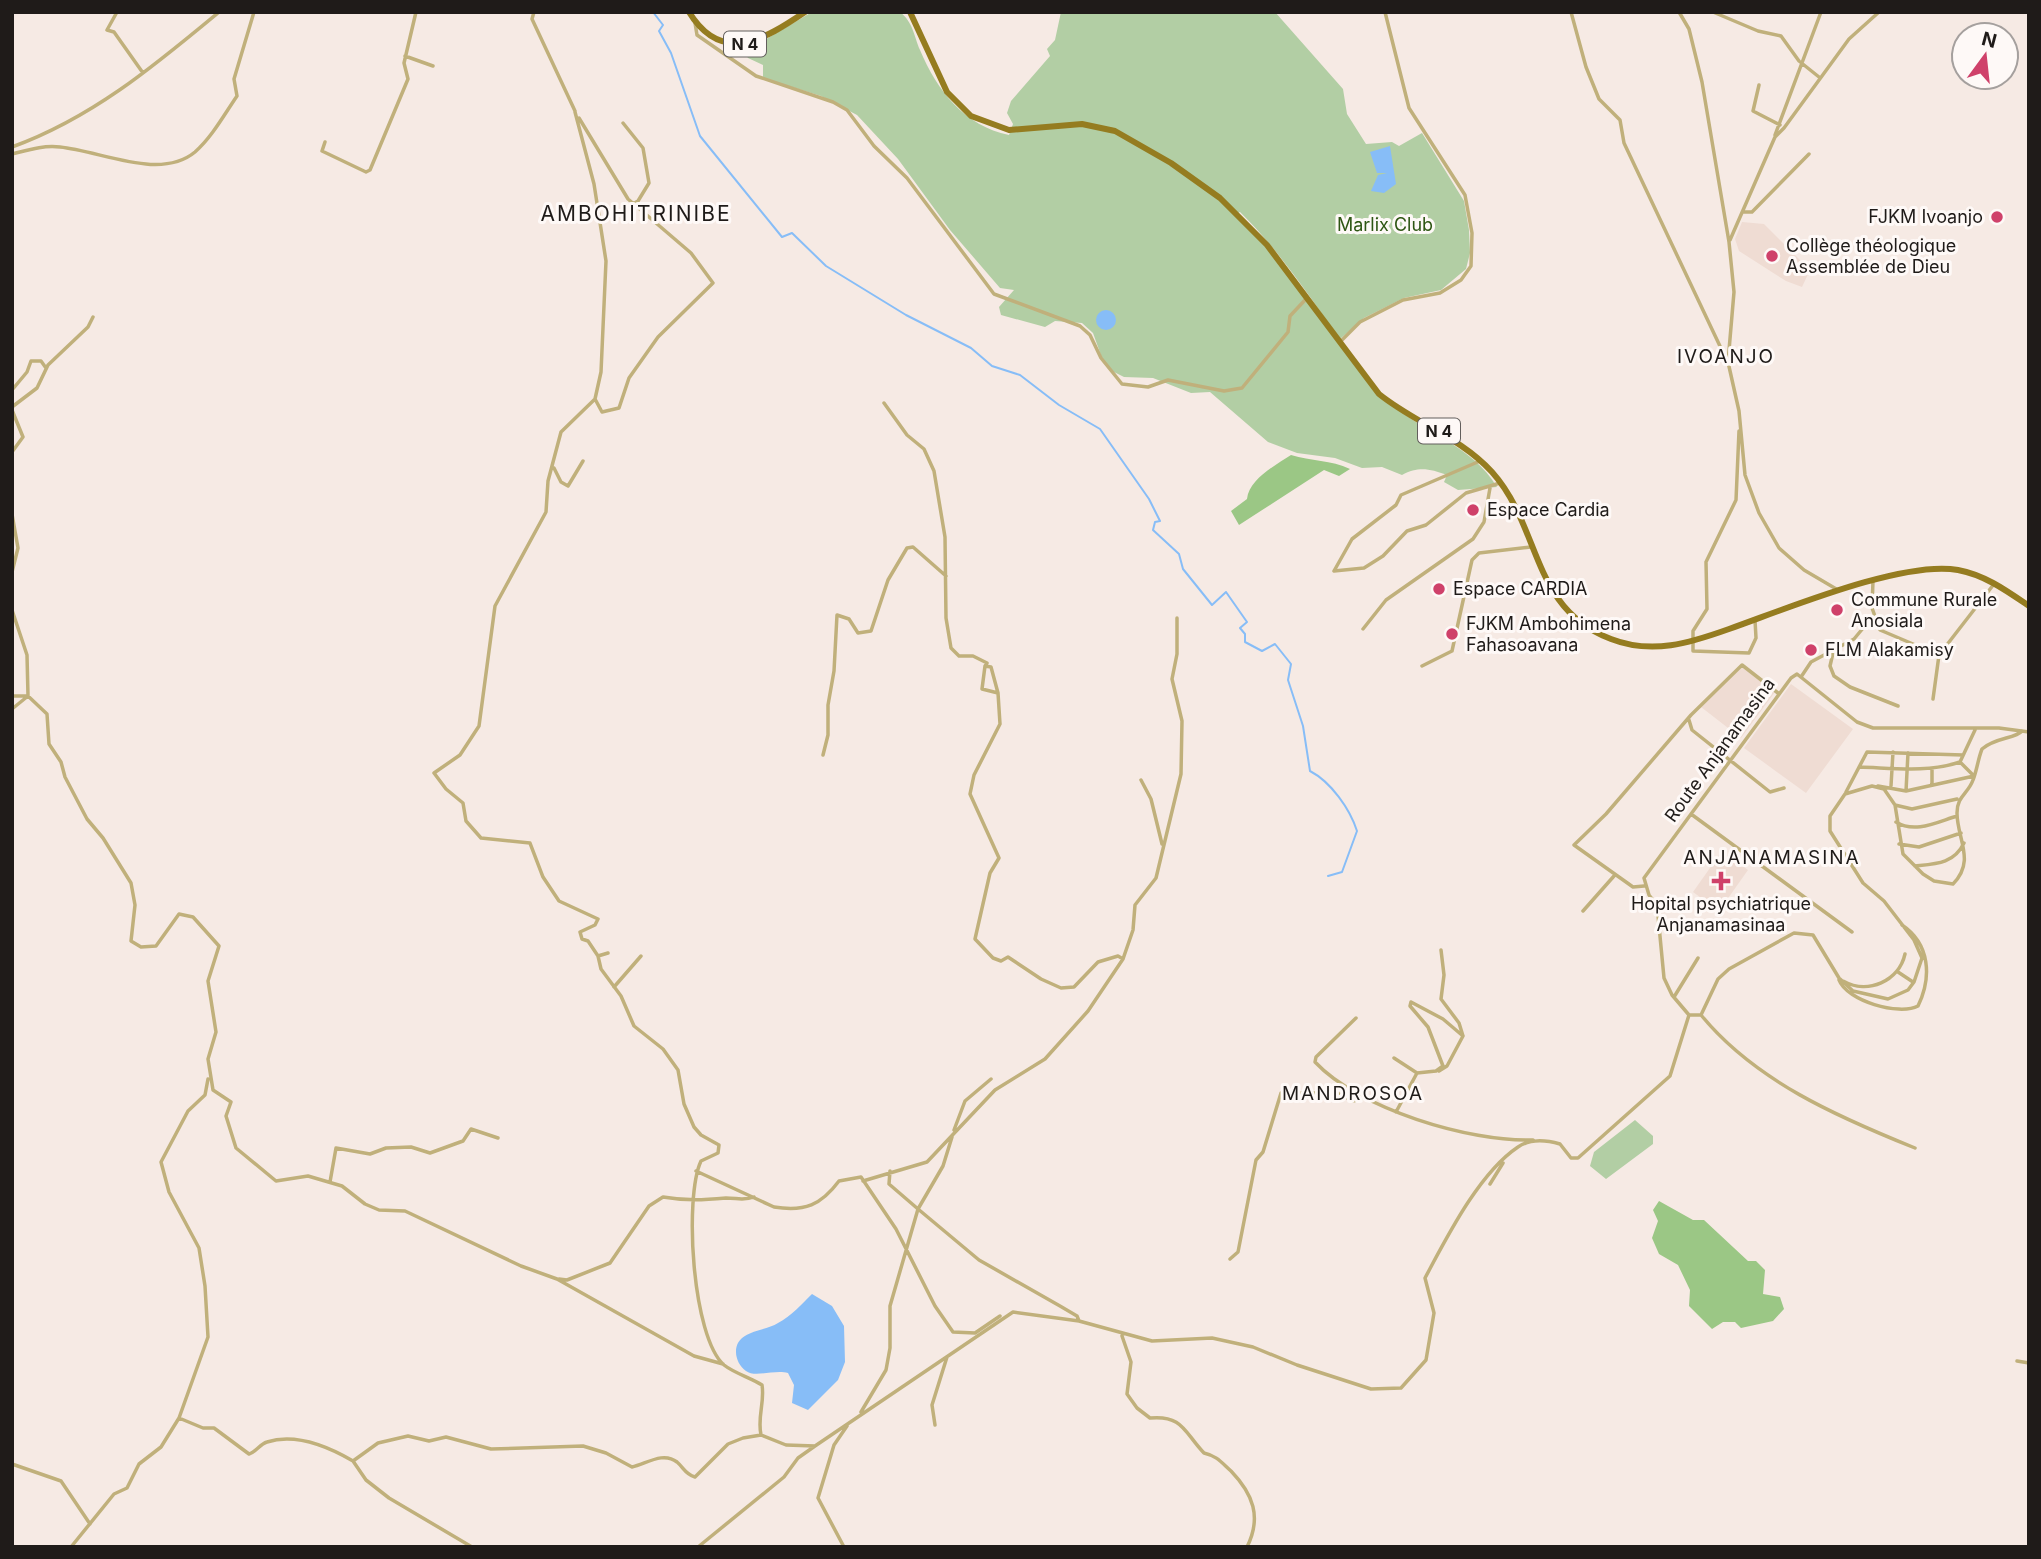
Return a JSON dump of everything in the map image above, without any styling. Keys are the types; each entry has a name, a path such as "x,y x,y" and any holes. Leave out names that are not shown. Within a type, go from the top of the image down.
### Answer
{"main road":[{"path":"689,12 695,23"},
{"name":"N 4","path":"695,23 715,38 740,44 767,36 805,12"},
{"name":"N 4","path":"910,12 947,92 971,116 1009,130 1082,124 1115,131 1188,174 1227,204 1259,235 1379,394 1401,411 1451,438 1480,461 1500,483 1514,505 1550,590 1583,624 1614,640 1665,648 1692,642 1905,571 1944,569 1959,570 1994,584 2029,606"}],"street":[{"path":"117,12 107,30 114,32 144,73"},
{"path":"12,147 61,129 144,73 219,12"},
{"path":"12,154 57,146 105,154 141,164 169,165 187,157 218,126 237,96 234,79 254,12"},
{"path":"325,142 321,151 368,173 408,79 404,68 405,56 416,12"},
{"path":"534,12 533,19 575,112 612,175 633,204 691,253 713,282 658,337 629,378 619,408 603,412 595,399"},
{"path":"1340,343 1360,322 1404,300 1440,293 1461,280 1471,266 1472,233 1465,195 1409,108 1385,12"},
{"path":"1571,12 1586,67 1599,99 1620,120 1624,143 1647,187 1690,289 1728,362 1740,419 1745,475 1759,513 1779,548 1804,570 1841,592"},
{"path":"1679,12 1689,29 1702,82 1729,242 1734,292 1728,362"},
{"path":"1713,12 1758,31 1781,36 1801,62 1819,77"},
{"path":"1729,242 1780,125 1821,12"},
{"path":"1774,137 1784,128 1849,39 1879,12"},
{"path":"695,23 697,35 756,76 833,102 847,110 874,146 908,178 994,294 1080,326 1090,335 1101,358 1122,384 1148,387 1168,380 1224,391 1242,388 1288,332 1290,316 1307,298"},
{"path":"405,56 433,66"},
{"path":"1759,85 1753,111 1780,125"},
{"path":"575,112 594,184 606,261 601,372 595,399 561,432 548,481 545,512 495,606 479,726 460,755 435,773 446,789 463,803 466,821 481,838 530,843 543,877 559,901 598,919 595,925 580,932 598,956 601,969 614,987 634,1026 663,1049 678,1070 684,1104 694,1127 701,1135 719,1145 718,1153 701,1161 696,1171 691,1202 695,1294 708,1338 723,1364"},
{"path":"623,123 643,148 649,183 638,201 633,204"},
{"path":"1743,212 1752,212 1809,154"},
{"path":"12,452 23,437 12,409 37,388 47,369 88,327 93,317"},
{"path":"12,390 27,372 31,360 41,361 47,369"},
{"path":"884,403 908,435 924,449 932,465 941,502 946,618 951,648 959,656 973,656 987,663 982,689 998,693"},
{"path":"1740,419 1736,500 1706,562 1707,609 1693,631 1692,642 1696,652 1749,653 1756,638 1755,620"},
{"path":"554,466 561,482 568,486 583,461"},
{"path":"1480,461 1401,495 1396,505 1352,540 1334,571 1364,568 1383,556 1407,531 1426,525 1466,493 1500,483"},
{"path":"1363,629 1386,600 1473,539 1484,522 1490,488"},
{"path":"12,514 18,548 12,572"},
{"path":"823,755 828,736 828,705 834,671 837,615 849,619 858,633 870,631 888,580 907,548 912,547 946,576"},
{"path":"1422,666 1452,651 1472,560 1479,553 1531,547"},
{"path":"1873,581 1874,615 1880,630 1888,636 1939,655"},
{"path":"1933,699 1939,655 1994,584"},
{"path":"12,610 27,655 28,696"},
{"path":"1801,677 1811,662 1833,653 1854,639 1874,615"},
{"path":"863,1181 928,1162 995,1090 1045,1059 1088,1011 1123,959 1133,930 1135,905 1156,878 1162,846 1173,818 1181,774 1182,721 1172,679 1177,654 1177,618"},
{"path":"1833,653 1830,666 1841,682 1898,706"},
{"path":"1701,1015 1689,1015 1674,998 1664,978 1657,905 1644,886 1633,887 1614,876 1574,845 1606,814 1691,715 1742,665 1778,693"},
{"path":"985,666 991,667 998,693 1000,724 974,775 970,794 999,858 990,873 975,939 993,958 1001,961 1008,957 1061,988 1074,988 1098,962 1118,956 1123,959"},
{"name":"Route Anjanamasina","path":"1644,886 1644,878 1730,757 1778,693 1797,674 1857,722 1873,727 2029,733"},
{"path":"12,696 28,696 47,714 49,744 87,819 103,838 131,883 135,905 131,941 141,947 156,946 179,914 193,917 219,946 208,981 216,1032 208,1059 209,1077 213,1090 231,1102 226,1116 236,1148 276,1181 303,1175 342,1186 365,1204 379,1210 405,1211 522,1266 557,1279 694,1356 723,1364 762,1385 764,1395 758,1421 761,1435"},
{"path":"12,709 28,696"},
{"path":"1691,715 1688,726 1730,757 1770,792 1784,788"},
{"path":"1960,762 1975,730"},
{"path":"1872,786 1890,793 1895,804 1899,844 1915,866 1934,881 1953,884 1965,861 1964,842 1956,816 1958,799 1972,783 1982,749 1998,738 2017,736 2022,731"},
{"path":"1839,978 1853,991 1878,999 1895,997 1914,982 1922,958 1914,940 1884,901 1863,883 1830,831 1830,816 1845,794 1857,767 1867,752 1963,755"},
{"path":"1891,786 1893,752"},
{"path":"1906,791 1908,753"},
{"path":"1960,762 1973,776"},
{"path":"1857,767 1932,769 1960,762"},
{"path":"1932,769 1932,785"},
{"path":"1845,794 1872,786 1891,786 1906,791 1973,776"},
{"path":"1141,780 1151,799 1162,846"},
{"path":"1895,804 1912,809 1958,799"},
{"path":"1691,814 1852,932"},
{"path":"1896,822 1904,827 1918,828 1956,816"},
{"path":"1899,844 1919,847 1961,833"},
{"path":"1915,866 1941,863 1958,853 1964,842"},
{"path":"1583,911 1614,876"},
{"path":"1701,1015 1724,973 1794,933 1812,935 1844,989 1863,999 1902,1010 1918,1006 1927,984 1927,959 1917,939 1900,924"},
{"path":"1441,950 1444,975 1441,999 1459,1023 1464,1036"},
{"path":"598,956 608,953"},
{"path":"1839,978 1864,987 1886,981 1898,972 1905,954"},
{"path":"614,987 641,956"},
{"path":"1674,998 1698,958"},
{"path":"1898,972 1914,982"},
{"path":"1436,1071 1443,1066 1436,1044 1429,1027 1409,1006 1411,1002 1443,1019 1464,1036"},
{"path":"1356,1018 1320,1052 1315,1062 1327,1074 1364,1098 1396,1112 1467,1135 1560,1144 1571,1158 1578,1158 1670,1076 1689,1015"},
{"path":"1701,1015 1714,1033 1739,1054 1828,1112 1915,1148"},
{"path":"1394,1058 1417,1073 1442,1071 1464,1036"},
{"path":"1396,1112 1417,1073"},
{"path":"71,1547 114,1494 127,1488 139,1464 161,1447 178,1418 208,1337 205,1286 199,1248 169,1192 160,1162 188,1111 205,1095 209,1077"},
{"path":"860,1413 886,1370 890,1306 918,1209 943,1166 965,1101 990,1079"},
{"path":"1230,1259 1238,1252 1256,1160 1264,1152 1281,1093 1337,1093 1353,1101 1364,1098"},
{"path":"330,1182 336,1148 370,1154 386,1148 411,1147 430,1153 463,1141 471,1129 498,1138"},
{"path":"696,1171 774,1207 788,1209 825,1200 839,1181 860,1177 896,1229 935,1306 953,1332 975,1333 1006,1315 1023,1312 1079,1321 1122,1336 1152,1341 1212,1338 1253,1347 1371,1390 1401,1388 1426,1360 1434,1313 1425,1278 1493,1168 1520,1146 1538,1140"},
{"path":"1490,1184 1506,1158"},
{"path":"890,1171 889,1184 979,1260 1069,1311 1079,1321"},
{"path":"557,1279 567,1280 610,1264 649,1206 663,1197 691,1202 729,1198 746,1200 754,1197"},
{"path":"844,1547 818,1498 834,1445 860,1413 1006,1315"},
{"path":"1122,1336 1131,1362 1127,1394 1137,1408 1150,1418 1166,1416 1178,1422 1204,1453 1216,1456 1248,1491 1255,1507 1254,1533 1247,1547"},
{"path":"935,1425 932,1405 948,1355"},
{"path":"2017,1361 2029,1363"},
{"path":"178,1418 214,1428 248,1454 265,1442 288,1440 320,1444 353,1461 366,1480 390,1498 472,1547"},
{"path":"698,1547 784,1477 798,1458 848,1425"},
{"path":"353,1461 377,1443 408,1436 429,1441 446,1437 491,1449 583,1446 606,1453 632,1467 657,1458 671,1459 687,1475 695,1477 727,1444 761,1435 786,1445 815,1446"},
{"path":"12,1464 61,1481 90,1524"}],"shaded area":[{"name":"Collège théologique Assemblée de Dieu","path":"1742,222 1764,224 1810,270 1802,287 1786,281 1739,251 1735,239"},
{"path":"1742,667 1775,692 1741,738 1701,707"},
{"path":"1791,684 1853,729 1806,793 1744,748"},
{"name":"Hopital psychiatrique Anjanamasinaa","path":"1722,851 1748,870 1719,911 1693,892"}],"green space":[{"name":"Marlix Club","path":"812,12 900,12 910,25 927,65 944,93 979,124 1009,135 1013,124 1007,113 1011,101 1050,56 1047,49 1055,40 1061,12 1275,12 1343,89 1347,114 1366,144 1392,142 1399,146 1422,133 1464,201 1470,253 1466,269 1441,290 1404,298 1364,318 1340,339 1281,258 1240,212 1238,213 1385,398 1402,413 1474,460 1497,487 1458,490 1444,482 1447,475 1435,471 1419,469 1402,475 1382,467 1362,468 1335,458 1297,453 1268,442 1210,392 1191,393 1153,378 1124,377 1112,371 1102,358 1093,333 1082,323 1055,321 1045,327 1001,315 999,307 1014,290 1000,288 950,230 898,159 857,115 821,96 763,78 763,65 748,58 740,46 768,38"},
{"path":"1291,455 1350,469 1339,476 1324,470 1239,525 1231,511 1247,499 1258,479"},
{"path":"1635,1120 1653,1136 1653,1144 1606,1179 1590,1166 1594,1152"},
{"path":"1659,1201 1693,1220 1704,1220 1748,1261 1756,1261 1765,1270 1763,1294 1780,1297 1784,1309 1773,1321 1741,1328 1735,1322 1723,1322 1712,1329 1689,1306 1690,1290 1678,1265 1659,1254 1652,1238 1658,1221 1653,1210"}],"water":[{"path":"1390,146 1396,184 1384,193 1371,191 1378,175 1387,173 1377,173 1370,152"},
{"path":"1102,310 1110,310 1116,320 1110,330 1102,330 1096,324 1096,316"},
{"path":"812,1294 832,1306 844,1326 845,1362 838,1380 808,1410 792,1403 794,1385 788,1373 750,1373 740,1365 736,1352 741,1339 783,1320"}],"waterway":[{"path":"653,12 663,25 659,31 671,53 700,136 782,237 792,233 826,266 906,315 971,348 992,366 1020,375 1059,405 1100,429 1149,499 1160,521 1155,522 1153,530 1179,554 1183,569 1212,605 1226,592 1247,622 1240,628 1245,634 1245,642 1262,651 1275,644 1291,664 1288,680 1303,726 1310,771 1339,797 1357,831 1342,872 1328,876"}],"place":[{"name":"FJKM Ivoanjo","path":"1997,217"},
{"name":"Collège théologique Assemblée de Dieu","path":"1772,256"},
{"name":"Espace Cardia","path":"1473,510"},
{"name":"Espace CARDIA","path":"1439,589"},
{"name":"Commune Rurale Anosiala","path":"1837,610"},
{"name":"FJKM Ambohimena Fahasoavana","path":"1452,634"},
{"name":"FLM Alakamisy","path":"1811,650"},
{"name":"Hopital psychiatrique Anjanamasinaa","path":"1721,881"}],"district":[{"name":"AMBOHITRINIBE","path":"636,214"},
{"name":"IVOANJO","path":"1726,356"},
{"name":"ANJANAMASINA","path":"1772,857"},
{"name":"MANDROSOA","path":"1353,1093"}]}
